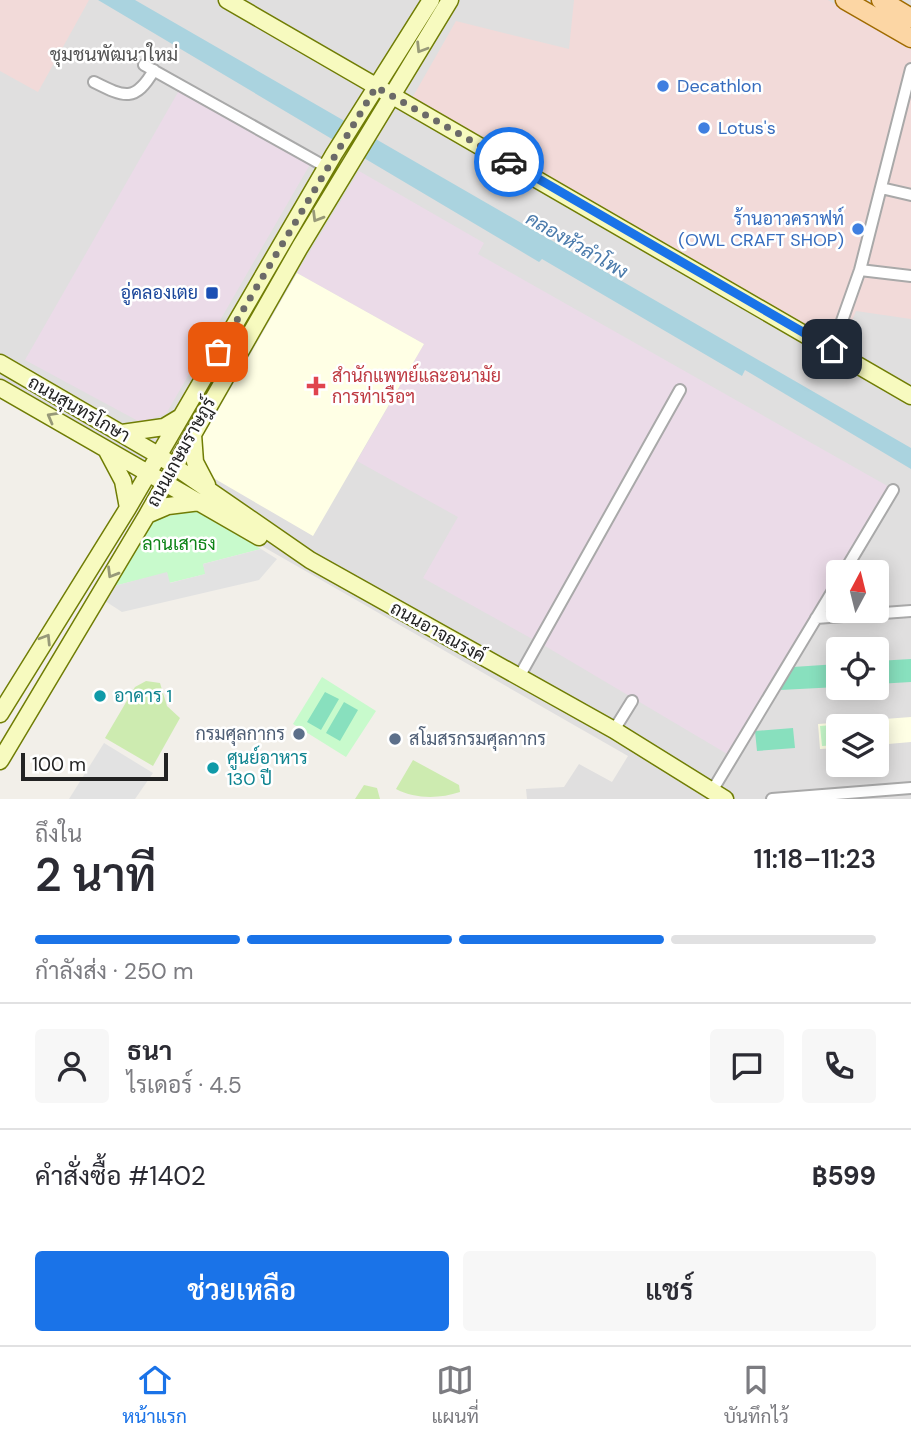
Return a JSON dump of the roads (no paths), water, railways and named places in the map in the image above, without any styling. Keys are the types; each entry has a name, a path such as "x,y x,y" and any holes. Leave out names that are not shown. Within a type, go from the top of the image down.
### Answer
{"main road":[{"path":"845,0 909,27"},
{"path":"881,0 909,27"}],"street":[{"path":"227,0 911,396"},
{"name":"ถนนเกษมราษฎร์","path":"0,714 128,508 330,160 431,0"},
{"name":"ถนนเกษมราษฎร์","path":"0,761 147,515 284,273 450,0"},
{"path":"94,82 117,94 132,94 145,86 149,68 330,160"},
{"path":"832,349 860,270 911,69"},
{"path":"881,188 911,195"},
{"path":"269,264 284,273"},
{"path":"860,270 911,276"},
{"name":"ถนนสุนทรโกษา","path":"0,363 158,455"},
{"name":"ถนนสุนทรโกษา","path":"0,388 148,473"},
{"path":"519,677 680,390"},
{"path":"121,433 164,427 179,418"},
{"path":"147,515 206,496 195,462 192,444 194,428"},
{"path":"104,446 123,481 128,508"},
{"name":"ถนนอาจณรงค์","path":"158,455 174,465 206,496 310,560 614,730 716,796"},
{"name":"ถนนอาจณรงค์","path":"148,473 206,496 716,796"},
{"path":"851,560 893,490"},
{"path":"716,796 826,602"},
{"path":"816,618 911,611"},
{"path":"614,730 632,701"},
{"path":"772,799 911,788"}],"water":[{"path":"98,0 135,0 911,448 911,469 745,370 742,376 542,259 539,262"}],"place":[{"name":"Decathlon","path":"663,86"},
{"name":"Lotus's","path":"704,128"},
{"name":"ร้านอาวคราฟท์ (OWL CRAFT SHOP)","path":"858,229"},
{"name":"อู่คลองเตย","path":"212,293"},
{"name":"สำนักแพทย์และอนามัย การท่าเรือฯ","path":"316,386"},
{"name":"อาคาร 1","path":"100,696"},
{"name":"กรมศุลกากร","path":"299,734"},
{"name":"สโมสรกรมศุลกากร","path":"395,739"},
{"name":"ศูนย์อาหาร 130 ปี","path":"213,768"}],"district":[{"name":"ชุมชนพัฒนาใหม่","path":"114,54"}],"water label":[{"name":"คลองหัวลำโพง","path":"577,245"}],"park label":[{"name":"ลานเสาธง","path":"179,544"}]}
